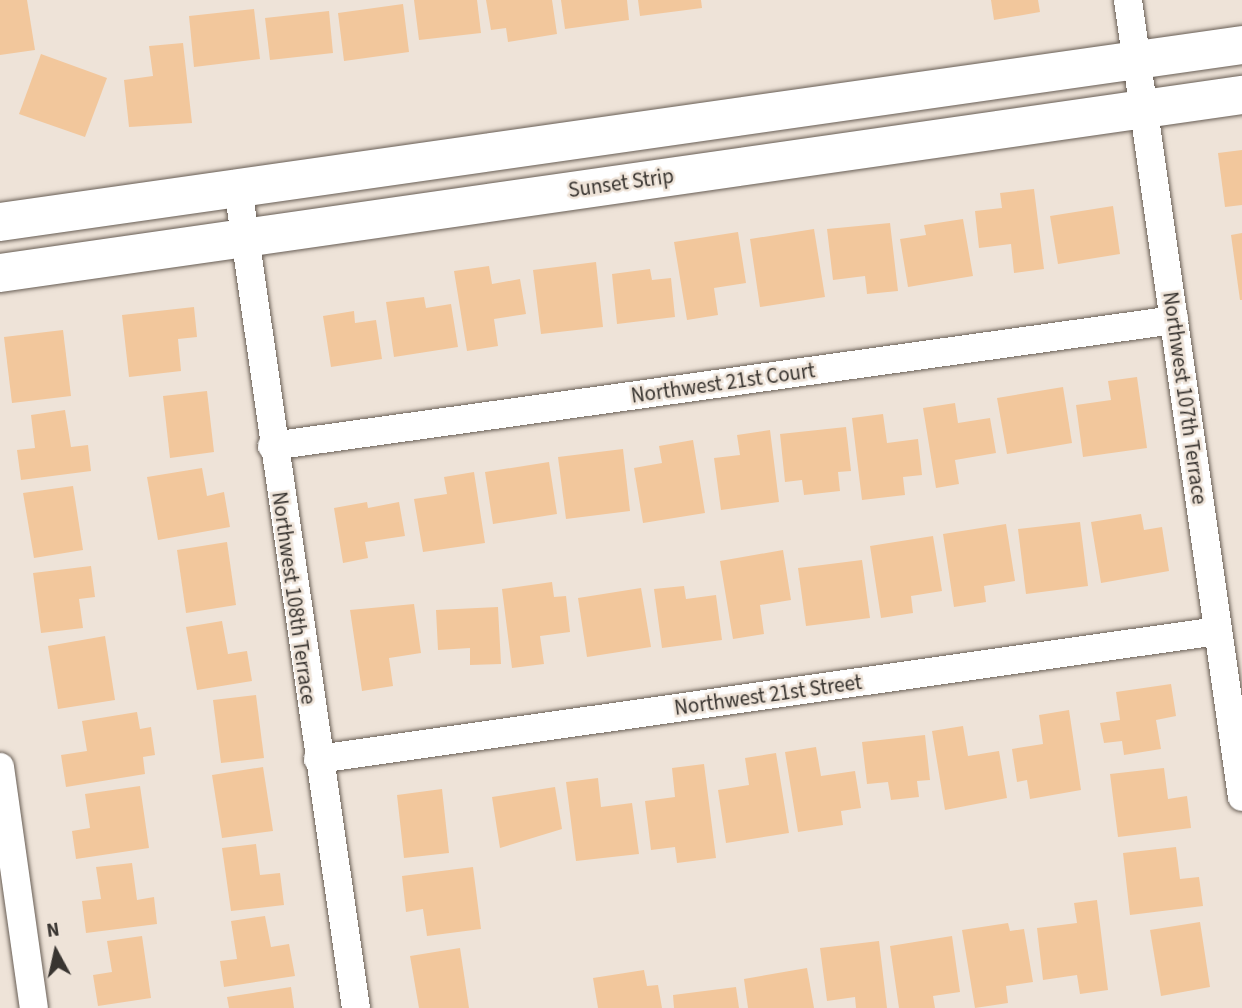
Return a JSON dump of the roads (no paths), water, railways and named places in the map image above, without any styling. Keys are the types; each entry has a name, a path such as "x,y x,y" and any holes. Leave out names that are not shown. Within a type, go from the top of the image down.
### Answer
{"street":[{"name":"Northwest 107th Terrace","path":"1128,0 1148,107 1174,320 1242,797"},
{"path":"0,222 1242,45"},
{"name":"Sunset Strip","path":"0,273 1242,94"},
{"name":"Northwest 108th Terrace","path":"238,188 272,446 356,1008"},
{"name":"Northwest 21st Court","path":"272,446 1174,320"},
{"name":"Northwest 21st Street","path":"318,759 1217,631"},
{"path":"0,766 8,885 34,1008"}]}
